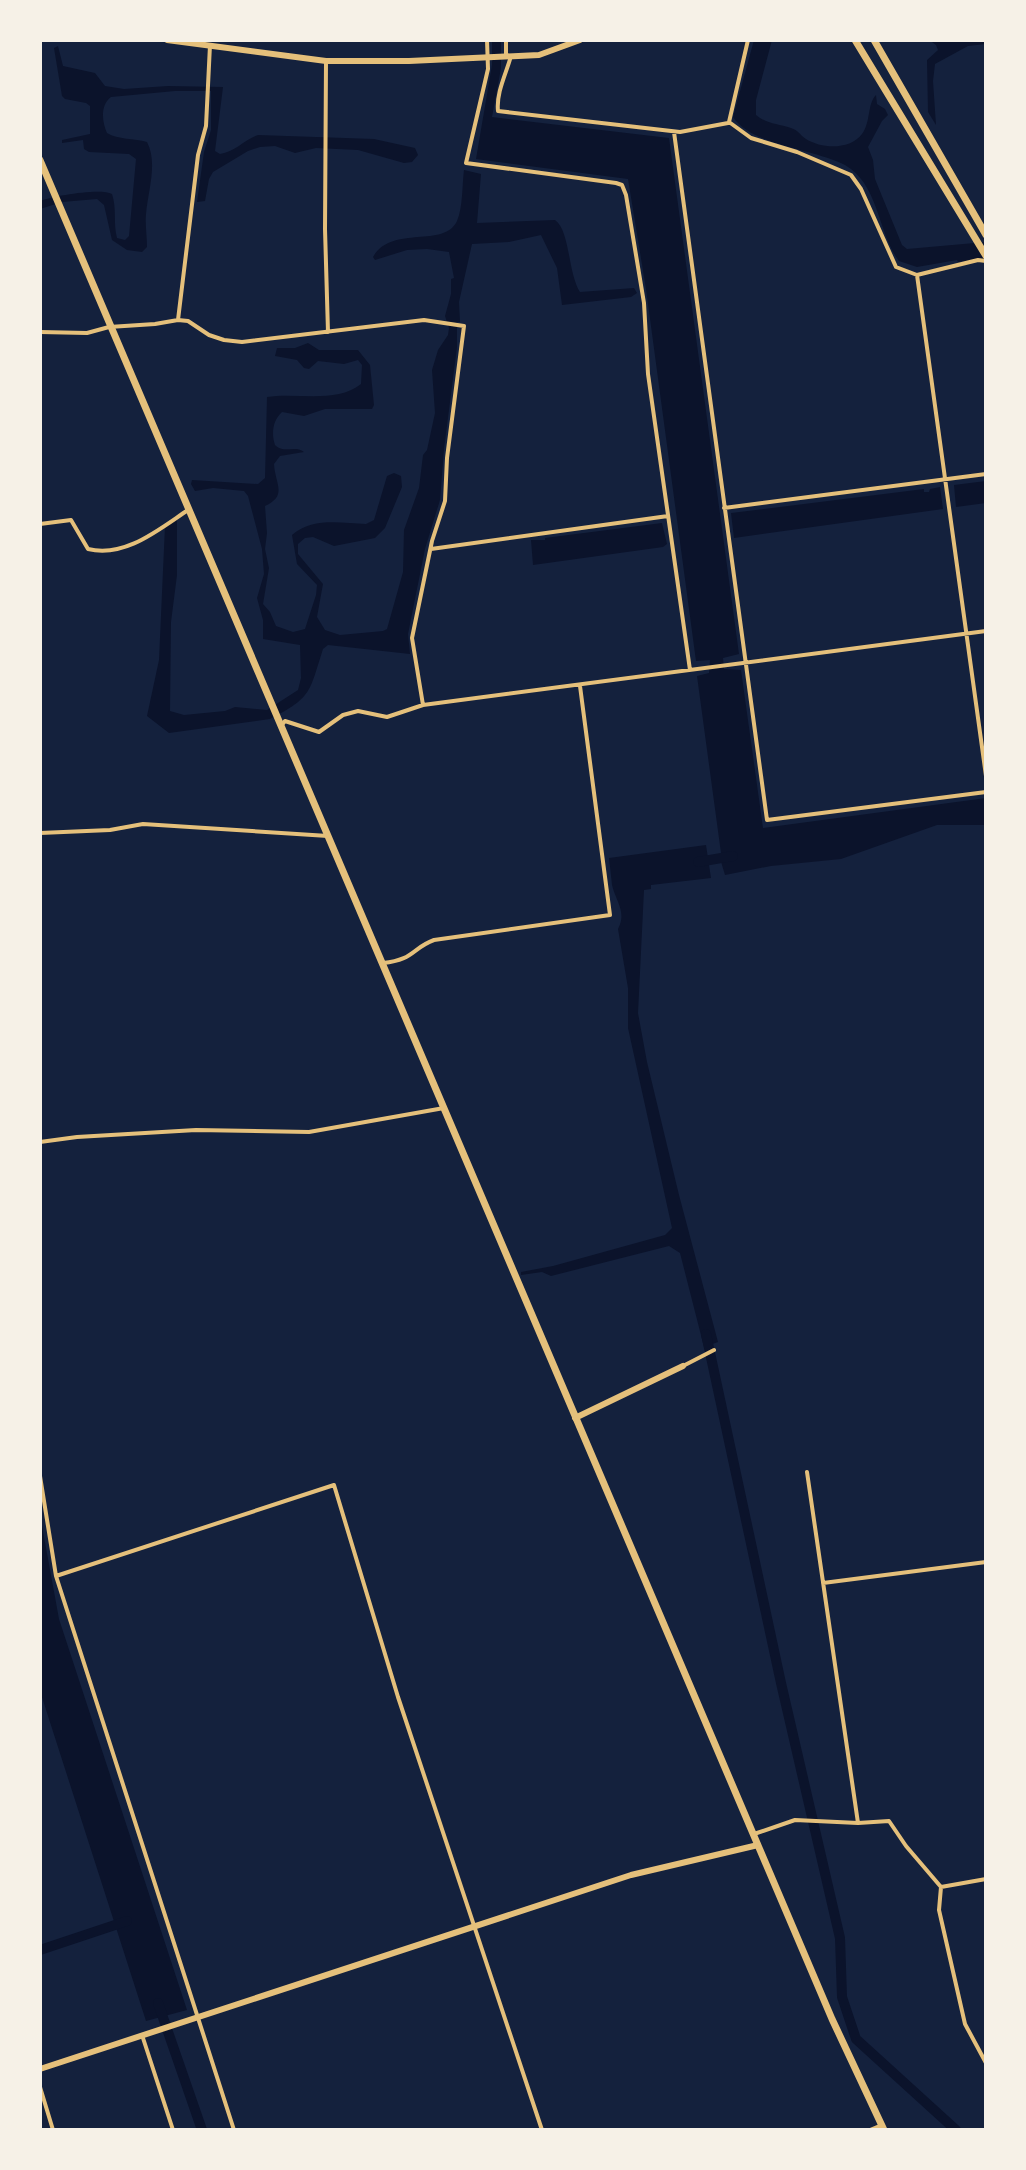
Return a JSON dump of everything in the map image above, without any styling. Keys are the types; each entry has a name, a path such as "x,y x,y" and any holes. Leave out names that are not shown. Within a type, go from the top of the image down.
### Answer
{"highway":[{"path":"855,40 986,259"},
{"path":"875,41 986,235"},
{"path":"40,160 832,2019 883,2128"}],"street":[{"path":"167,40 326,61 539,55 580,40"},
{"path":"228,48 229,40"},
{"path":"487,40 488,69 466,163 607,181 622,185 624,189 644,303 648,374 693,669"},
{"path":"506,40 498,111 674,132 729,122 751,138 851,175 861,189 896,267 917,275 986,259"},
{"path":"729,122 748,40"},
{"path":"178,320 198,155 206,126 210,45"},
{"path":"326,61 328,332"},
{"path":"674,132 743,662 767,820 986,792"},
{"path":"917,275 986,776"},
{"path":"40,332 87,333 109,327 178,320 188,321 209,335 242,342 424,320 464,326 447,458 445,501 412,638 423,705"},
{"path":"724,508 986,474"},
{"path":"40,524 71,520 88,549 116,551 151,534 188,510"},
{"path":"431,549 668,516"},
{"path":"279,727 285,721 319,732 343,715 358,711 387,717 423,705 986,631"},
{"path":"382,963 401,961 434,940 610,915 580,686"},
{"path":"40,833 167,825 328,836"},
{"path":"40,1142 196,1130 309,1132 444,1108"},
{"path":"575,1418 714,1350"},
{"path":"807,1472 858,1823"},
{"path":"40,1476 56,1576 234,2130"},
{"path":"56,1576 334,1485 398,1697 542,2130"},
{"path":"823,1583 986,1562"},
{"path":"753,1834 795,1820 889,1821 941,1887 939,1910 965,2024 986,2063"},
{"path":"40,2069 631,1875 758,1845"},
{"path":"941,1887 986,1879"},
{"path":"142,2035 173,2130"},
{"path":"40,2087 53,2130"},
{"path":"870,2130 883,2128"}],"water":[{"path":"492,40 501,40 501,68 492,117 669,138 739,654 723,658 724,669 741,670 763,828 986,798 986,825 937,825 841,859 771,866 725,875 719,855 697,676 709,673 710,660 696,661 646,289 628,179 476,159 492,65"},
{"path":"754,40 772,40 756,100 756,115 793,129 813,142 828,146 843,145 862,134 876,95 877,104 888,115 868,147 875,179 902,245 907,249 986,242 986,259 917,267 899,261 865,184 856,173 845,165 769,141 742,127 733,117"},
{"path":"929,40 986,40 986,44 968,46 935,64 936,125 928,112 927,60 938,50"},
{"path":"58,46 63,66 95,73 105,86 124,89 223,87 215,151 220,154 258,135 374,139 415,148 418,155 412,162 404,163 358,150 316,148 295,153 275,146 260,147 213,172 205,201 197,202 204,152 211,130 211,91 111,97 105,104 103,114 107,133 147,142 152,159 146,218 147,247 142,252 127,250 112,240 104,205 97,199 62,202 40,209 40,201 55,197 106,192 112,194 117,238 125,240 129,236 136,159 129,154 89,152 84,149 83,140 62,143 62,140 90,134 90,106 62,96 54,48"},
{"path":"464,170 481,174 477,223 555,220 564,233 580,292 634,288 637,293 631,297 562,305 557,268 541,235 509,242 472,244 459,302 460,322 457,322 440,500 425,549 408,634 410,654 328,645 323,649 315,675 302,699 270,719 169,733 147,716 159,660 165,526 177,520 170,711 184,715 225,711 235,707 267,710 298,690 301,678 300,645 263,639 263,620 257,598 264,574 262,549 248,496 244,491 213,488 195,491 191,484 192,480 258,484 265,478 267,397 328,396 361,384 362,365 358,360 344,364 318,361 309,369 297,360 275,356 277,348 295,348 308,343 319,350 358,350 370,365 374,405 372,409 325,409 304,416 282,412 277,419 273,431 275,445 304,452 280,456 274,464 278,493 265,506 265,549 269,568 263,604 276,626 293,632 305,629 317,585 297,564 292,535 318,523 366,524 374,520 387,476 394,473 401,476 402,487 385,528 375,538 334,546 313,537 305,538 298,544 298,554 323,584 317,617 325,630 340,635 387,629 403,572 404,530 419,488 423,455 427,450 435,413 432,370 438,350 448,335 445,316 451,294 451,279 454,278 449,252 407,250 375,260 373,257 392,241 441,234 450,229 457,221 460,209"},
{"path":"986,481 986,503 956,507 954,485"},
{"path":"940,487 943,509 734,538 731,513 924,489 924,492 929,492"},
{"path":"662,523 667,544 663,547 533,565 531,540"},
{"path":"706,845 711,878 651,885 651,889 644,890 638,1013 679,1195 718,1342 704,1347 680,1253 669,1246 551,1276 542,1272 521,1275 521,1272 665,1235 672,1228 628,1028 628,988 618,929 621,912 612,885 609,858"},
{"path":"40,1515 59,1619 187,2010 146,2021 40,1691"}],"waterway":[{"path":"698,862 733,856"},
{"path":"706,1334 840,1938 842,1997 856,2039 956,2130"},
{"path":"40,1950 127,1921"},
{"path":"158,2003 202,2130"}]}
